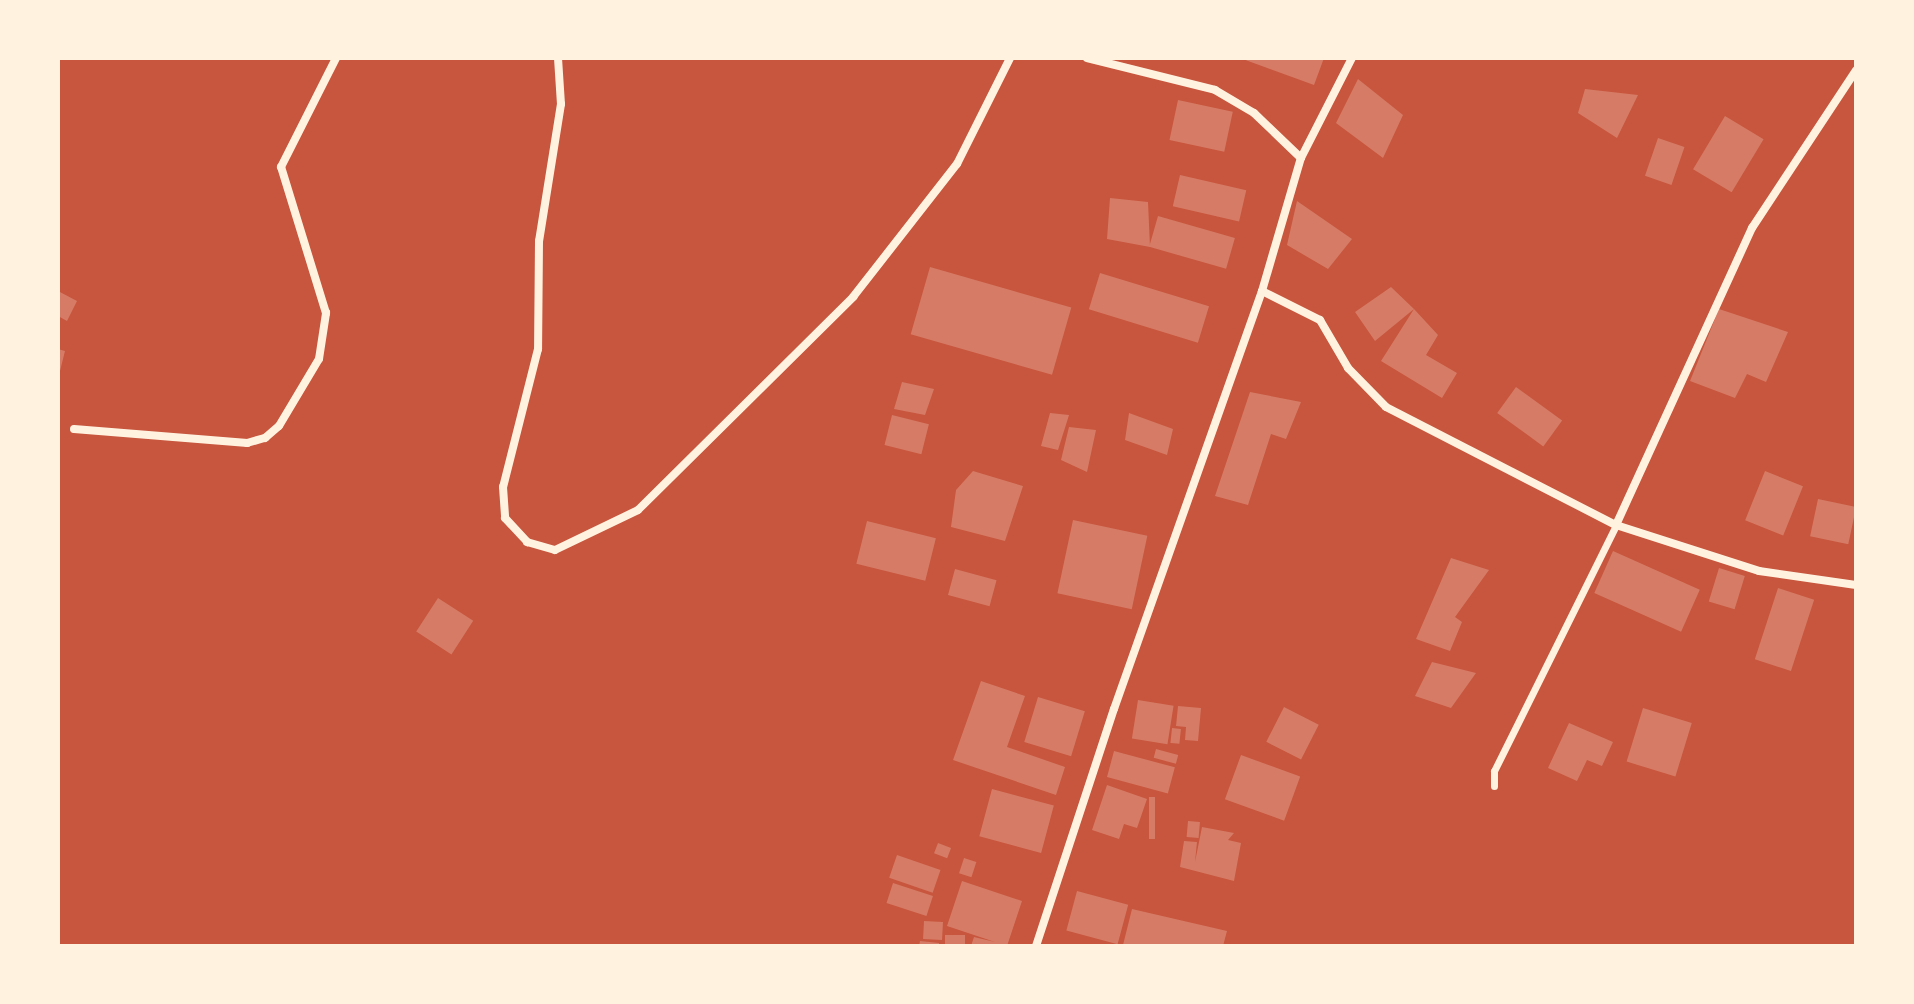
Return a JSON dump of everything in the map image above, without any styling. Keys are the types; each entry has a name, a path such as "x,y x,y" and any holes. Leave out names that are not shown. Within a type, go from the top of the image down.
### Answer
{"street":[{"path":"74,429 247,443 265,438 279,426 319,359 326,313 281,167 336,58"},
{"path":"558,58 561,104 539,241 538,349 503,487 505,518 527,542 555,550 638,510 853,297 957,164 1010,58"},
{"path":"1087,58 1215,90 1254,113 1301,158"},
{"path":"1036,946 1262,291 1301,158 1352,58"},
{"path":"1494,786 1494,771 1616,525 1752,228 1856,70"},
{"path":"1262,291 1320,320 1348,368 1386,407 1616,525 1759,571 1856,585"}],"building":[{"path":"1240,58 1324,58 1314,85"},
{"path":"1358,79 1403,115 1383,158 1336,123"},
{"path":"1585,89 1638,95 1617,138 1578,113"},
{"path":"1178,100 1233,112 1224,152 1169,140"},
{"path":"1725,116 1764,139 1732,192 1693,169"},
{"path":"1658,138 1684,147 1671,185 1645,176"},
{"path":"1180,175 1246,190 1239,221 1173,206"},
{"path":"1110,198 1148,202 1150,247 1107,239"},
{"path":"1297,201 1352,239 1328,269 1287,245"},
{"path":"1158,216 1235,238 1226,269 1149,247"},
{"path":"930,267 1071,308 1052,375 911,334"},
{"path":"1100,273 1209,306 1198,343 1089,309"},
{"path":"1391,287 1414,309 1375,341 1355,312"},
{"path":"58,291 77,301 67,321 58,316"},
{"path":"1414,309 1438,335 1426,355 1457,373 1442,398 1381,361"},
{"path":"1719,309 1788,332 1766,382 1747,374 1735,398 1690,381"},
{"path":"58,349 65,351 58,379"},
{"path":"902,382 934,389 925,415 894,409"},
{"path":"1516,387 1562,421 1543,446 1497,413"},
{"path":"1250,392 1301,402 1286,439 1271,434 1248,505 1215,496"},
{"path":"1050,413 1069,415 1058,450 1041,446"},
{"path":"1129,413 1173,429 1167,455 1125,440"},
{"path":"892,415 929,424 921,454 885,445"},
{"path":"1069,427 1096,430 1087,472 1061,460"},
{"path":"973,471 1023,486 1005,541 951,527 956,490"},
{"path":"1765,471 1803,486 1783,535 1745,520"},
{"path":"1818,499 1856,507 1848,544 1810,536"},
{"path":"1073,520 1147,536 1132,609 1057,593"},
{"path":"867,521 936,538 925,581 856,564"},
{"path":"1613,551 1700,590 1681,632 1594,593"},
{"path":"1451,558 1489,570 1455,617 1462,622 1450,651 1416,639"},
{"path":"1719,568 1745,576 1735,609 1709,601"},
{"path":"955,569 997,580 990,606 948,595"},
{"path":"1778,588 1814,600 1791,671 1755,659"},
{"path":"438,598 473,621 451,654 416,632"},
{"path":"1432,662 1476,673 1451,708 1415,696"},
{"path":"981,681 1025,696 1007,747 1065,767 1056,795 953,760"},
{"path":"1038,697 1085,711 1071,756 1024,742"},
{"path":"1138,700 1174,706 1167,744 1132,739"},
{"path":"1178,706 1201,708 1198,741 1185,740 1186,727 1176,726"},
{"path":"1284,707 1319,725 1301,759 1266,742"},
{"path":"1643,708 1692,723 1675,776 1627,762"},
{"path":"1569,723 1613,742 1602,766 1587,760 1577,781 1548,768"},
{"path":"1172,728 1181,729 1179,744 1170,743"},
{"path":"1156,749 1178,755 1176,764 1154,758"},
{"path":"1114,751 1175,767 1168,793 1107,777"},
{"path":"1241,755 1300,777 1284,821 1225,799"},
{"path":"1107,785 1147,799 1137,828 1124,824 1119,839 1092,830"},
{"path":"992,789 1054,806 1041,853 979,836"},
{"path":"1149,797 1155,797 1155,839 1149,839"},
{"path":"1188,821 1200,822 1199,838 1187,837"},
{"path":"1202,827 1234,833 1228,840 1241,843 1234,881 1180,867 1184,841 1197,842 1195,862"},
{"path":"938,843 951,848 947,858 934,853"},
{"path":"897,855 940,870 933,893 889,878"},
{"path":"964,858 976,862 971,877 959,873"},
{"path":"962,881 1022,901 1007,946 971,946 974,937 995,942 947,926"},
{"path":"893,883 933,896 926,916 887,903"},
{"path":"1077,891 1128,905 1118,944 1066,931"},
{"path":"1132,909 1227,931 1223,946 1123,945"},
{"path":"924,921 943,922 942,940 923,939"},
{"path":"945,935 965,935 965,946 945,946"},
{"path":"920,941 939,943 939,946 919,946"}]}
